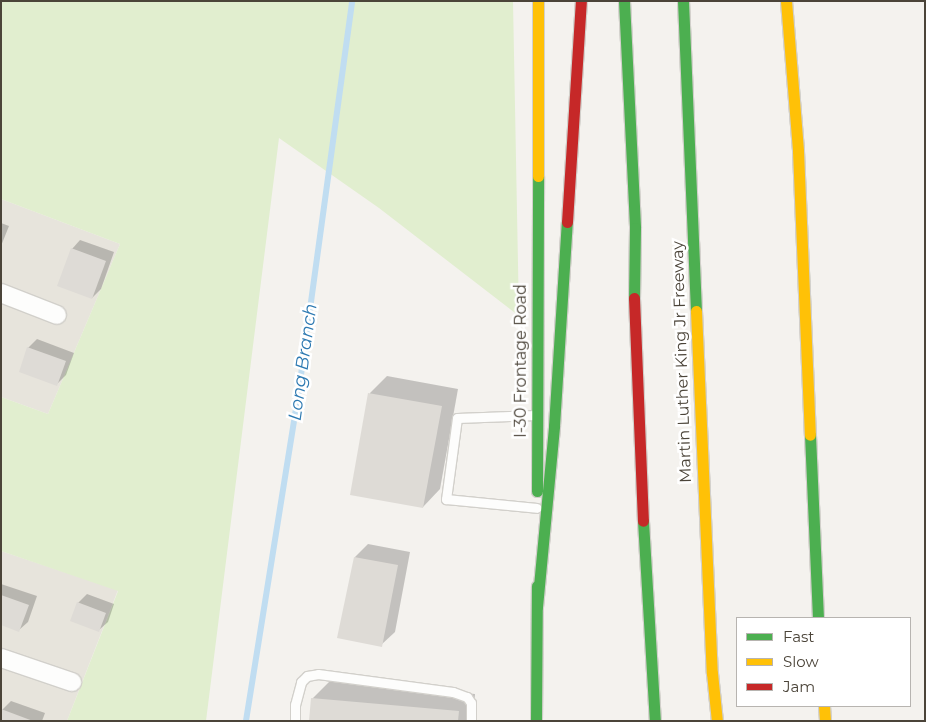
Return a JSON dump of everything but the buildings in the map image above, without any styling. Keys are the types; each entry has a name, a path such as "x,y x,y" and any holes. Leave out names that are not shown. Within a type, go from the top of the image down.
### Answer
{"main road":[{"name":"I-30 Frontage Road","path":"536,721 538,1"},
{"path":"537,607 554,426 581,1"},
{"path":"624,1 634,228 634,312 648,624 655,721"},
{"name":"Martin Luther King Jr Freeway","path":"683,1 711,664 717,721"},
{"path":"786,1 798,151 818,617"},
{"path":"824,707 825,721"}],"street":[{"path":"1,293 57,315"},
{"path":"1,658 72,682"}],"lane":[{"path":"537,415 457,418 446,499 537,508"},
{"path":"295,721 295,705 301,682 307,676 318,674 453,692 467,697 471,703 471,721"}],"shaded area":[{"path":"1,199 120,244 48,414 1,397"},
{"path":"1,551 118,590 67,721 1,721"}],"green space":[{"path":"1,1 513,1 519,316 379,208 279,138 206,721 67,721 118,591 1,551 1,397 48,414 120,244 1,199"}],"waterway":[{"name":"Long Branch","path":"246,721 298,397 352,1"}],"traffic: fast":[{"path":"624,1 635,228 634,298"},
{"path":"683,1 696,311"},
{"path":"537,491 538,176"},
{"path":"537,607 554,426 567,222"},
{"path":"810,435 818,617"},
{"path":"643,521 655,721"},
{"path":"536,721 537,586"}],"traffic: slow":[{"path":"538,1 538,176"},
{"path":"786,1 798,151 810,435"},
{"path":"696,311 712,673 717,721"},
{"path":"824,707 825,721"}],"traffic: jam":[{"path":"567,222 581,1"},
{"path":"634,298 643,521"}]}
